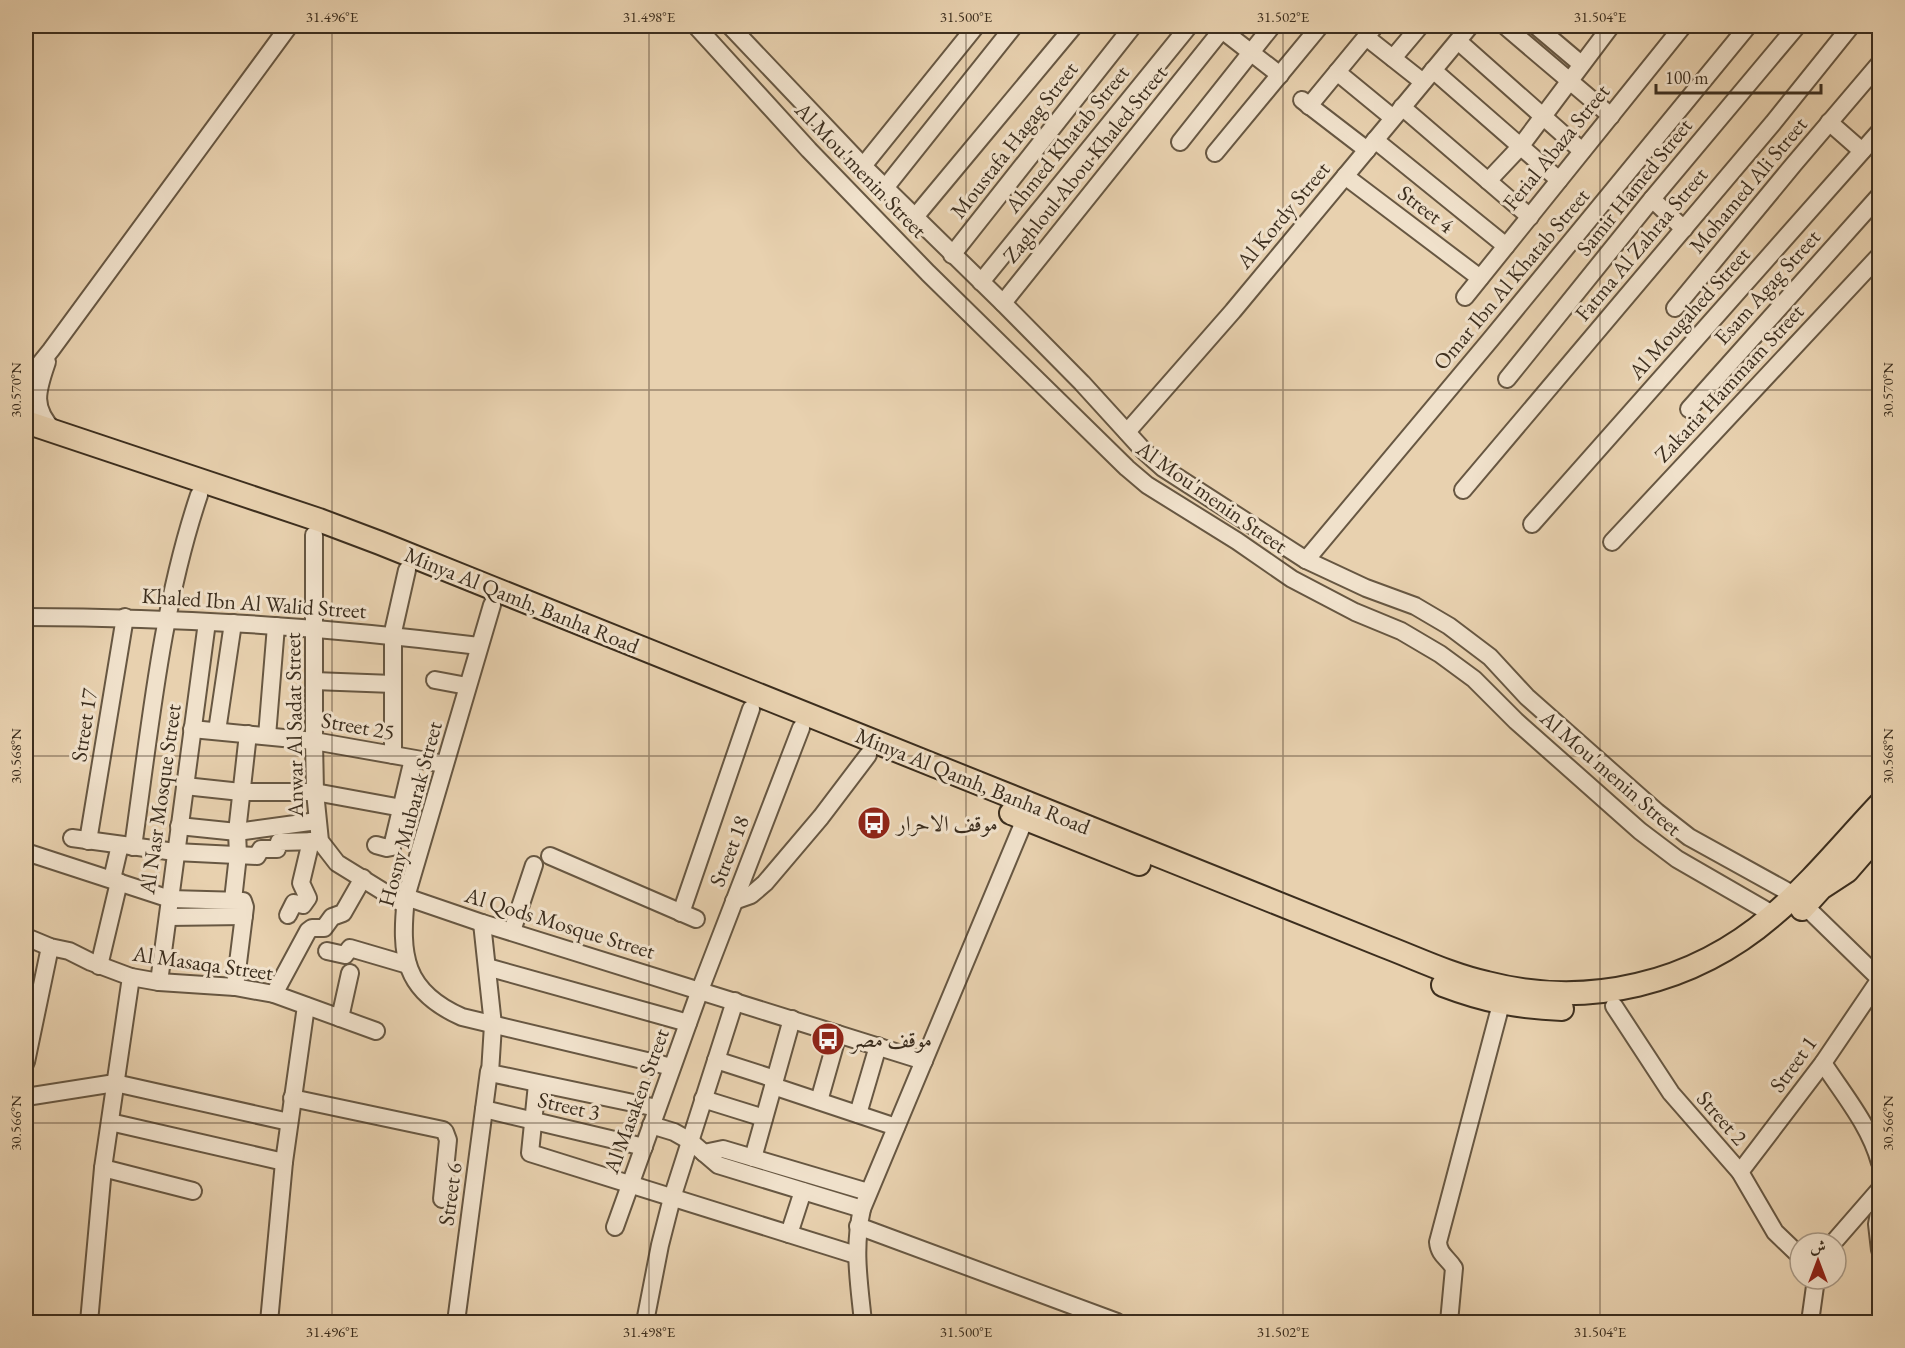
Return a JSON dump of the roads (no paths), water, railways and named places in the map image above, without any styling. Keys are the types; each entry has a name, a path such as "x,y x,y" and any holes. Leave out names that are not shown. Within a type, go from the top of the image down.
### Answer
{"highway":[{"name":"Minya Al Qamh, Banha Road","path":"26,422 319,520 380,543 1315,926 1451,988 1501,1004 1568,1009 1614,1006 1668,993 1718,972 1765,942 1880,804"},
{"name":"Minya Al Qamh, Banha Road","path":"26,438 199,495 407,570 1025,819 1315,926 1484,983 1512,989 1568,994 1624,988 1678,973 1729,948 1774,915 1847,871 1880,833"},
{"path":"1821,888 1880,821"}],"street":[{"path":"26,381 289,26"},
{"name":"Al Mou'menin Street","path":"696,26 809,150 928,273 1126,468 1147,485 1237,541 1292,579 1355,612 1401,631 1440,654 1474,679 1516,721 1640,831 1677,859 1774,915"},
{"name":"Al Mou'menin Street","path":"730,26 863,166 1003,303 1143,451 1162,468 1306,560 1366,588 1415,606 1449,626 1490,657 1527,697 1657,812 1689,837 1799,901 1880,979"},
{"path":"863,166 976,26"},
{"path":"885,188 1014,26"},
{"path":"915,218 1074,26"},
{"name":"Moustafa Hagag Street","path":"952,255 1133,26"},
{"name":"Ahmed Khatab Street","path":"981,282 1189,26"},
{"path":"1180,142 1272,26"},
{"path":"1215,153 1320,26"},
{"path":"1393,58 1420,26"},
{"path":"1505,26 1611,116"},
{"path":"1536,26 1581,64"},
{"name":"Ferial Abaza Street","path":"1465,297 1683,26"},
{"name":"Omar Ibn Al Khatab Street","path":"1306,560 1748,26"},
{"name":"Samir Hamed Street","path":"1506,379 1652,199 1797,26"},
{"name":"Fatma Al Zahraa Street","path":"1463,490 1783,111 1851,26"},
{"path":"1223,28 1280,75"},
{"name":"Zaghloul Abou Khaled Street","path":"1003,303 1223,28"},
{"path":"1488,181 1520,147 1543,117 1604,28"},
{"path":"1506,246 1371,145 1306,103 1337,72 1370,31 1393,58 1428,76 1559,180"},
{"path":"1463,31 1543,117 1582,151"},
{"name":"Al Kordy Street","path":"1127,432 1233,311 1463,31"},
{"name":"Mohamed Ali Street","path":"1675,308 1880,63"},
{"path":"1337,72 1397,113 1488,181 1530,217"},
{"path":"1829,122 1862,151"},
{"name":"Al Mougahed Street","path":"1532,524 1880,131"},
{"name":"Street 4","path":"1345,176 1480,278"},
{"name":"Esam Agag Street","path":"1689,410 1880,195"},
{"path":"1652,199 1684,229"},
{"name":"Zakaria Hammam Street","path":"1612,542 1880,255"},
{"path":"51,350 38,384 37,397 39,410 45,422 54,431"},
{"path":"99,966 115,881 126,846 166,619 181,552 199,495"},
{"name":"Anwar Al Sadat Street","path":"314,535 314,741 317,820 315,841 336,863 406,901"},
{"path":"393,755 393,635 407,570"},
{"name":"Hosny Mubarak Street","path":"492,604 406,901 404,943 410,974 423,992 444,1009 462,1017 672,1067"},
{"name":"Khaled Ibn Al Walid Street","path":"26,617 125,617 315,628 479,646"},
{"name":"Street 17","path":"125,617 80,839 126,846"},
{"name":"Al Nasr Mosque Street","path":"159,982 207,622"},
{"path":"218,731 232,623"},
{"path":"267,736 276,626"},
{"path":"435,680 467,686"},
{"path":"314,681 393,684"},
{"path":"550,856 689,916 751,709"},
{"name":"Street 18","path":"700,990 801,728"},
{"name":"Street 25","path":"192,729 314,741 444,765"},
{"path":"233,900 238,855 237,832 248,734"},
{"path":"734,901 751,895 765,883 868,755"},
{"path":"375,844 387,848 392,847 413,759"},
{"path":"184,786 241,792 315,792 402,808"},
{"path":"863,1323 856,1255 862,1209 1025,819"},
{"path":"179,826 237,832 317,820"},
{"path":"126,846 175,852 258,856 261,849 277,849 279,842 315,841 301,883 308,898 303,905 294,903 288,915"},
{"path":"26,852 115,881 169,908 244,916"},
{"path":"512,931 534,865"},
{"path":"274,994 308,931 312,928 324,927 332,917 343,913 363,878"},
{"path":"169,908 233,900 245,903 235,987"},
{"name":"Al Qods Mosque Street","path":"406,901 512,931 924,1060"},
{"name":"Street 6","path":"456,1323 493,1025 482,923"},
{"name":"Al Masaqa Street","path":"26,937 50,947 69,951 99,966 131,977 159,982 235,987 274,994 375,1031"},
{"path":"26,1062 50,947"},
{"path":"327,951 345,955 350,948 408,965"},
{"path":"487,968 688,1023"},
{"path":"340,1018 350,973"},
{"path":"89,1323 103,1168 131,977"},
{"name":"Street 1","path":"1740,1172 1823,1064 1880,979"},
{"name":"Al Masaken Street","path":"615,1227 700,990"},
{"path":"645,1323 660,1245 672,1198 735,1001"},
{"path":"1449,1323 1454,1268 1443,1256 1438,1242 1501,1004"},
{"path":"269,1323 284,1162 306,1006"},
{"name":"Street 2","path":"1614,1006 1671,1093 1740,1172 1774,1232 1788,1245"},
{"path":"753,1158 792,1019"},
{"path":"819,1101 838,1034"},
{"path":"858,1114 878,1046"},
{"path":"716,1060 819,1101 896,1127"},
{"path":"1823,1064 1863,1124 1876,1149 1880,1163"},
{"path":"489,1071 492,1074 537,1084 657,1108"},
{"path":"26,1097 115,1083 289,1122"},
{"path":"537,1084 530,1153 856,1255"},
{"path":"292,1098 445,1132 448,1140 442,1199"},
{"path":"703,1099 764,1118"},
{"name":"Street 3","path":"484,1109 644,1147"},
{"path":"110,1122 284,1162"},
{"path":"651,1125 674,1132 690,1141 718,1166 862,1209"},
{"path":"704,1153 723,1149 868,1192"},
{"path":"103,1168 193,1191"},
{"path":"1843,1231 1880,1189"},
{"path":"789,1234 802,1191"},
{"path":"1880,1208 1877,1224 1880,1250"},
{"path":"858,1227 1117,1323"},
{"path":"1810,1323 1814,1291"}],"place":[{"name":"موقف الاحرار","path":"874,823"},
{"name":"موقف مصر","path":"828,1039"}]}
